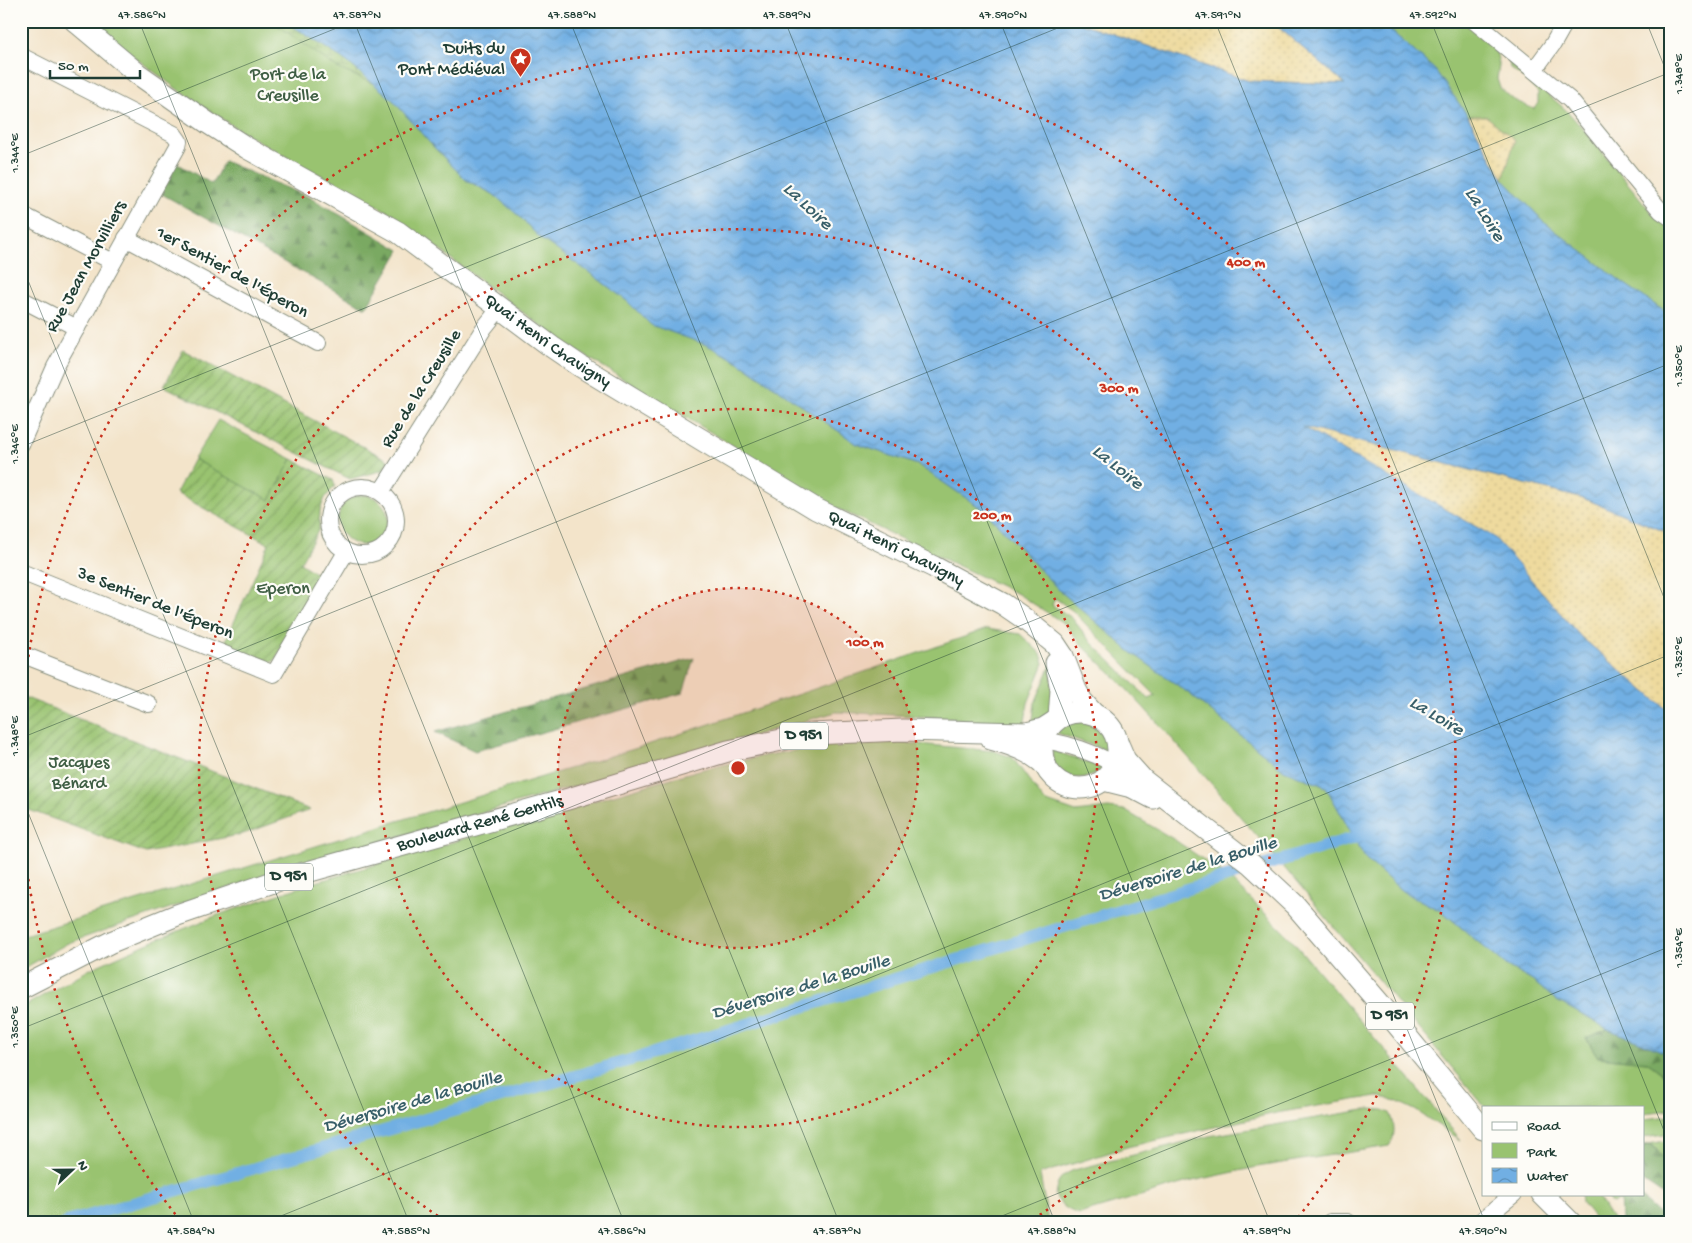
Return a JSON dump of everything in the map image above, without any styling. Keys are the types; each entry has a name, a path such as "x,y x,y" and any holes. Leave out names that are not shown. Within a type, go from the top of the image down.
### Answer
{"main road":[{"name":"Quai Henri Chavigny","path":"75,21 138,74 208,123 247,148 398,232 580,366 836,520 970,586 1009,608 1041,631 1055,644 1063,656 1082,701 1094,714 1111,726 1116,736 1112,764"},
{"path":"1041,631 1053,653 1059,675 1060,690 1052,726 1042,751 1046,766"},
{"name":"Boulevard René Gentils","path":"21,988 111,942 177,915 282,879 568,799 728,751 811,734 902,730 1028,733 1052,726 1076,712 1094,714"},
{"name":"Boulevard René Gentils","path":"957,731 1004,742 1036,756 1058,781 1076,788 1086,788 1112,764"},
{"name":"D 951","path":"1205,829 1132,787 1112,764 1125,760 1132,770 1251,864 1295,905 1482,1128"},
{"path":"1541,1196 1559,1222"},
{"path":"1542,1196 1570,1222"}],"street":[{"path":"1474,21 1570,100 1646,193 1671,218"},
{"path":"1534,70 1553,44 1566,21"},
{"name":"Rue Jean Morvilliers","path":"21,56 168,130 179,140 178,146 55,367 21,444"},
{"path":"21,214 113,262"},
{"name":"1er Sentier de l'Éperon","path":"126,238 318,343"},
{"path":"21,300 77,328"},
{"name":"Rue de la Creusille","path":"381,492 484,328 500,308"},
{"path":"366,488 381,492 390,500 395,511 397,522 394,534 388,544 380,551 369,555 357,555 346,552 331,536 328,525 333,503 350,489 366,488"},
{"name":"3e Sentier de l'Éperon","path":"21,572 274,674 346,552"},
{"path":"21,654 149,704"},
{"path":"1052,726 1063,745 1112,764"},
{"path":"1480,1222 1512,1196"},
{"path":"1330,1222 1348,1222"}],"green space":[{"name":"Port de la Creusille","path":"92,21 305,21 392,99 429,142 466,180 493,194 519,216 540,238 627,301 651,324 707,345 739,362 857,444 918,465 985,511 1059,590 1131,652 1187,692 1284,770 1326,787 1365,858 1402,891 1443,912 1504,964 1534,982 1557,1001 1608,1029 1586,1038 1598,1057 1647,1062 1671,1080 1671,1110 1644,1113 1644,1106 1484,1106 1266,846 1167,733 1120,682 1082,645 1065,624 1018,594 830,505 564,343 387,211 239,130 181,92 133,56","holes":["1055,598 1073,611 1156,696 1149,699 1090,641 1072,618 1052,605"]},
{"path":"272,21 285,21 346,61 374,84 337,68"},
{"path":"1380,21 1465,21 1490,41 1496,49 1499,66 1497,79 1500,88 1514,100 1534,109 1538,103 1538,93 1510,68 1509,61 1566,110 1652,213 1671,226 1671,316 1622,282 1545,223 1503,179 1515,140 1486,116 1468,116 1435,70"},
{"path":"224,161 313,199 400,250 366,308 160,193 175,162 212,184"},
{"path":"183,350 388,460 384,470 350,479 164,386"},
{"path":"218,420 292,459 270,501 194,459"},
{"name":"Eperon","path":"194,459 270,500 292,459 333,480 335,486 325,498 320,510 319,529 300,563 325,579 274,661 265,664 223,647 269,544 176,493"},
{"path":"363,495 372,497 383,506 388,520 386,529 377,540 363,545 354,543 343,534 338,520 340,511 349,500"},
{"path":"987,629 1020,634 1041,654 1044,663 1028,703 1024,727 953,718 836,712 284,869 68,943 21,970 21,936 647,745"},
{"path":"694,658 683,693 475,751 435,732"},
{"path":"1051,665 1054,710 1032,727 1035,703"},
{"name":"Jacques Bénard","path":"21,696 310,810 243,834 146,853 21,807"},
{"path":"1075,722 1089,723 1099,728 1106,737 1109,751 1057,733 1064,725"},
{"path":"885,741 994,751 1012,757 1044,801 1076,812 1108,808 1124,810 1175,840 1227,876 1290,938 1461,1140 1415,1110 1396,1101 1377,1096 1276,1113 1127,1147 1040,1174 1048,1222 21,1222 21,1008 90,969 218,915 306,885 699,770 768,755 835,744"},
{"path":"1052,750 1103,768 1091,776 1083,778 1069,776 1057,769 1053,762"},
{"path":"1608,1029 1671,1055 1671,1080 1647,1062 1598,1057 1586,1038"},
{"path":"1370,1109 1383,1110 1390,1113 1394,1130 1389,1146 1257,1167 1188,1182 1079,1214 1065,1207 1055,1195 1060,1179 1065,1174 1074,1170 1209,1136"},
{"path":"1671,1116 1671,1133 1644,1137 1644,1119"},
{"path":"1671,1140 1671,1168 1653,1145 1644,1145"},
{"path":"1652,1145 1671,1168 1671,1200 1644,1182 1644,1146"},
{"path":"1581,1196 1597,1196 1614,1222 1597,1222 1582,1203"},
{"path":"1607,1196 1620,1196 1620,1200 1614,1203 1610,1202"},
{"path":"1620,1196 1639,1196 1669,1222 1621,1222"}],"sand":[{"path":"1075,21 1271,21 1346,84 1249,81"},
{"path":"1468,116 1486,116 1515,140 1503,179"},
{"path":"1300,426 1588,500 1671,534 1671,713 1581,637 1541,592"}],"water":[{"name":"La Loire","path":"285,21 1075,21 1249,81 1345,84 1271,21 1380,21 1435,70 1468,116 1503,179 1545,223 1622,282 1671,316 1671,534 1588,500 1302,427 1494,537 1581,637 1671,713 1671,1055 1608,1029 1557,1001 1534,982 1504,964 1443,912 1402,891 1365,858 1326,787 1284,770 1187,692 1131,652 1059,590 985,511 918,465 857,444 739,362 707,345 651,325 627,301 540,238 519,216 493,194 466,180 429,142 392,99 346,61"}],"waterway":[{"name":"Déversoire de la Bouille","path":"67,1222 634,1059 1370,833"}],"place":[{"name":"Duits du Pont Médiéval","path":"521,78"}]}
